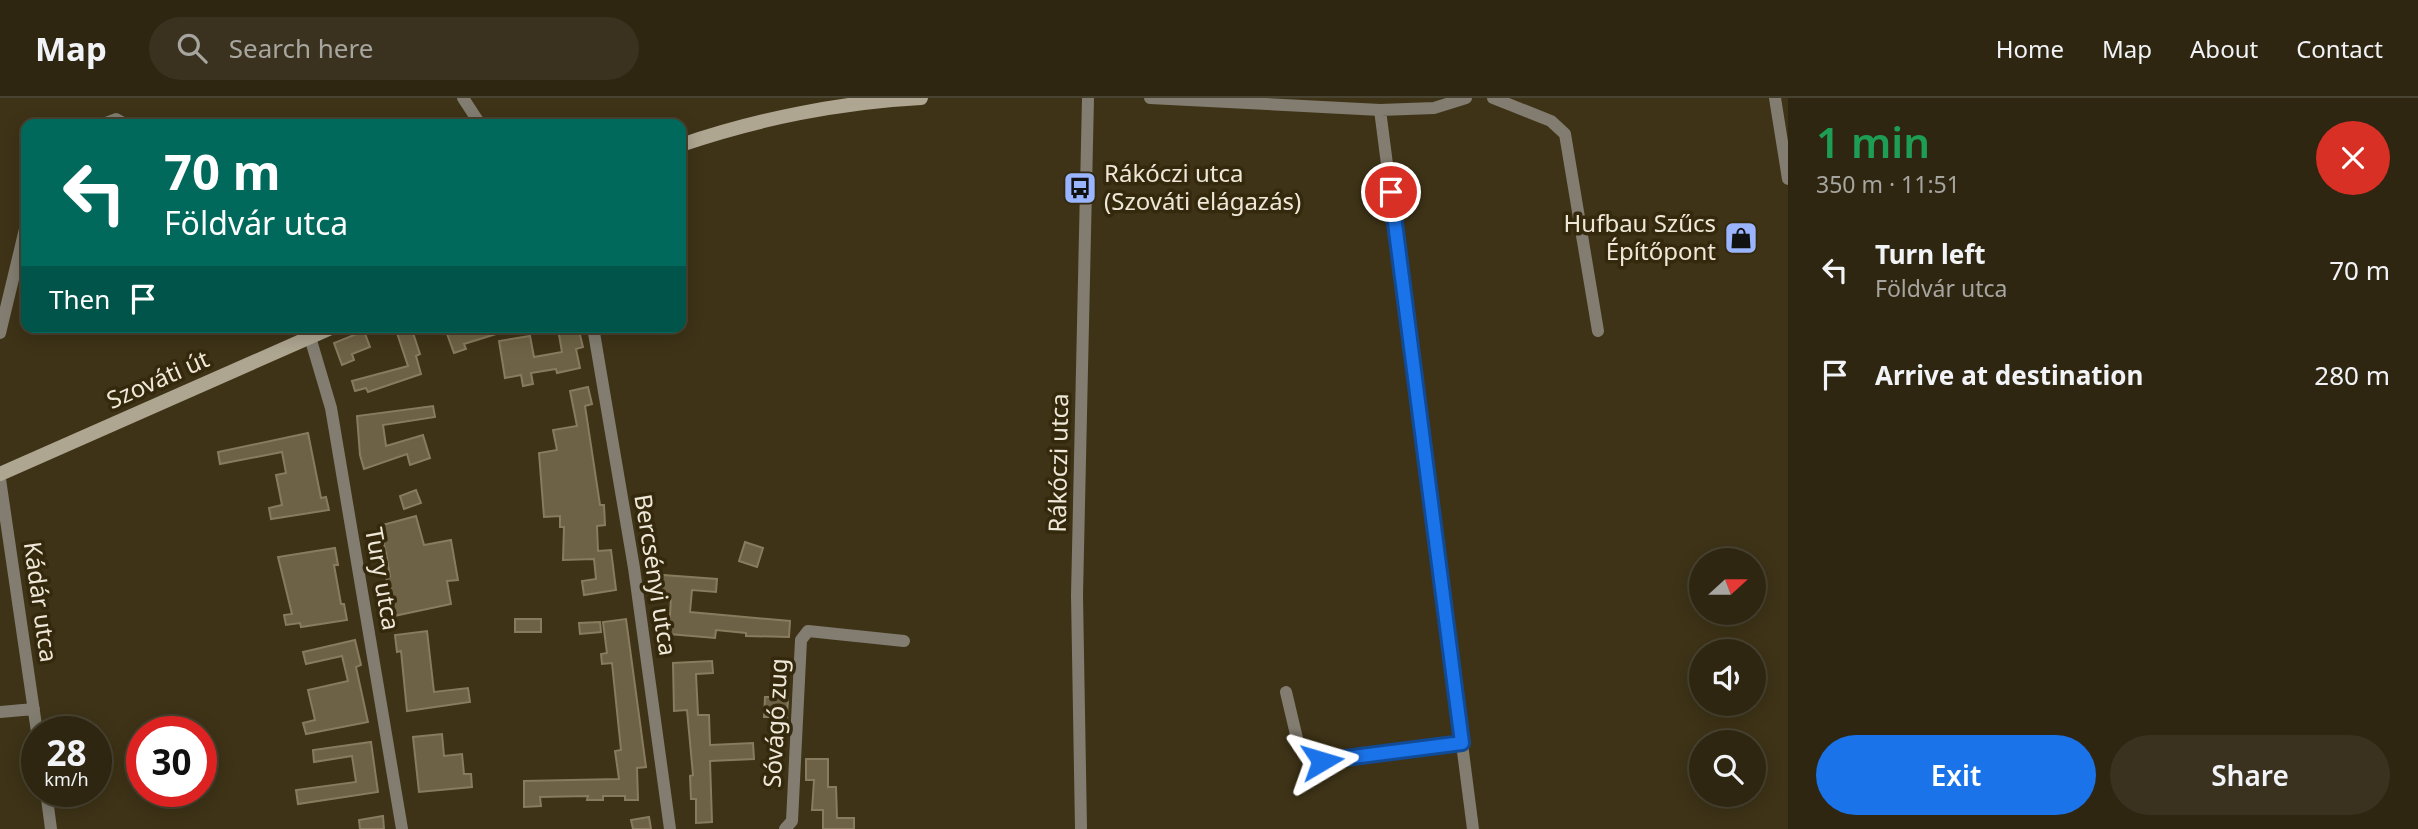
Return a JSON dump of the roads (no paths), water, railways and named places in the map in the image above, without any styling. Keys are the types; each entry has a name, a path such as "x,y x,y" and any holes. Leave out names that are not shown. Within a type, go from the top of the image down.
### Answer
{"main road":[{"path":"686,144 765,122 886,99 921,98"},
{"name":"Szováti út","path":"0,474 307,333"}],"street":[{"path":"463,98 477,119"},
{"name":"Rákóczi utca","path":"1081,829 1077,595 1088,98"},
{"path":"1150,98 1380,110 1434,108 1466,98"},
{"path":"1493,98 1551,121 1565,134 1598,331"},
{"path":"1775,98 1788,179"},
{"path":"1380,110 1473,829"},
{"path":"0,333 21,246"},
{"name":"Tury utca","path":"309,333 331,408 402,829"},
{"name":"Bercsényi utca","path":"594,333 634,568 670,829"},
{"name":"Kádár utca","path":"0,480 35,716"},
{"name":"Sóvágó zug","path":"785,829 792,821 801,640 808,631 904,641"},
{"path":"1286,692 1298,747 1322,761 1462,743"},
{"path":"0,712 34,709"},
{"path":"48,807 51,829"}],"place":[{"name":"Rákóczi utca (Szováti elágazás)","path":"1080,188"},
{"name":"Hufbau Szűcs Építőpont","path":"1741,238"}]}
